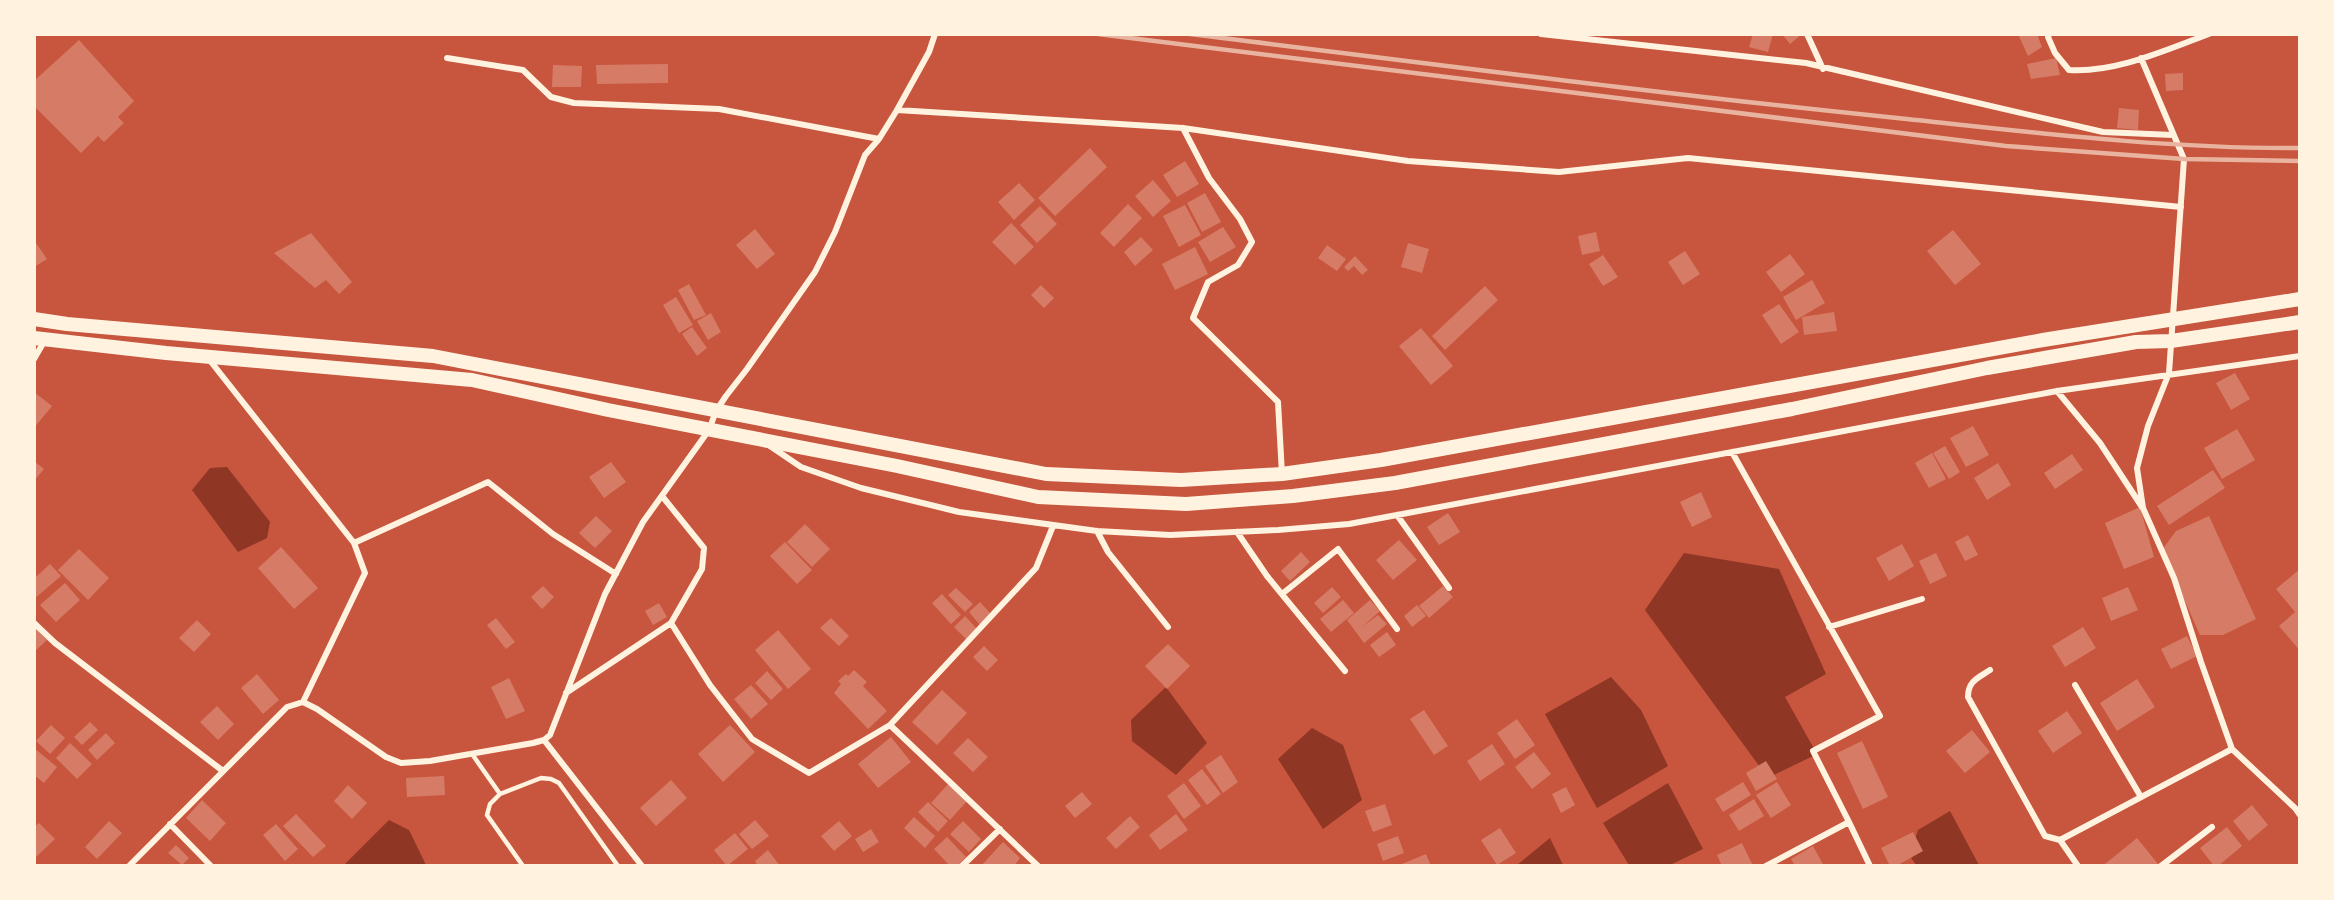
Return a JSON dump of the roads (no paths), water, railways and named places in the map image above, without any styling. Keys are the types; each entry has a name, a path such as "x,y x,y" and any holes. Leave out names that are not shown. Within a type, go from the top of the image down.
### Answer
{"highway":[{"path":"34,319 433,356 1046,474 1181,480 1282,474 1380,460 2043,340 2300,299"},
{"path":"40,339 472,380 709,430 897,466 1038,497 1186,504 1293,496 1395,483 1792,410 1987,368 2136,342 2171,341 2300,321"}],"street":[{"path":"303,702 386,758 401,763 472,754 544,740 550,735 605,594 643,522 709,430 716,411 815,272 835,232 865,155 879,139 897,110 929,52 934,34"},
{"path":"1541,34 1806,63 1823,69 2103,132 2173,135"},
{"path":"1808,34 1823,69"},
{"path":"2049,34 2048,37 2055,53 2069,70 2089,72 2141,58 2209,34"},
{"path":"447,58 523,70 551,97 574,103 719,109 879,139"},
{"path":"2141,58 2184,159 2169,373 2148,426 2137,468 2143,508"},
{"path":"897,110 1184,128 1408,161 1559,172 1688,158 2181,207"},
{"path":"1184,128 1209,178 1240,219 1252,242 1238,265 1208,282 1193,318 1278,402 1282,474"},
{"path":"34,359 40,339"},
{"path":"129,866 287,707 303,702 365,573 354,543 206,356"},
{"path":"762,440 801,467 861,488 959,512 1097,531 1170,535 1237,532 1349,524 2057,391 2169,373 2300,356"},
{"path":"2057,391 2100,443 2143,508 2174,578 2232,749 2300,815"},
{"path":"1732,452 1880,716 1813,751 1870,866"},
{"path":"354,543 488,482 553,534 616,574"},
{"path":"566,693 671,623 702,569 704,548 662,496"},
{"path":"1396,515 1449,588"},
{"path":"671,623 710,685 752,739 809,773 890,725 1036,568 1053,526"},
{"path":"1097,531 1108,552 1168,627"},
{"path":"1237,532 1267,576 1345,671"},
{"path":"1282,594 1338,549 1397,629"},
{"path":"1829,627 1922,599"},
{"path":"34,624 55,643 223,771"},
{"path":"1990,670 1971,682 1968,697 2045,836 2060,840 2078,866"},
{"path":"2075,685 2141,797"},
{"path":"890,725 1038,866"},
{"path":"544,740 642,866"},
{"path":"2060,840 2232,749"},
{"path":"1766,866 1849,822"},
{"path":"170,824 211,866"},
{"path":"2161,866 2212,827"},
{"path":"962,866 1000,829"}],"lane":[{"path":"472,754 500,794"},
{"path":"523,866 487,815 490,804 500,794 541,778 559,783 618,866"}],"railway":[{"path":"1098,34 2006,146 2184,159 2300,161"},
{"path":"1190,34 1720,99 2047,134 2199,146 2300,148"}]}
